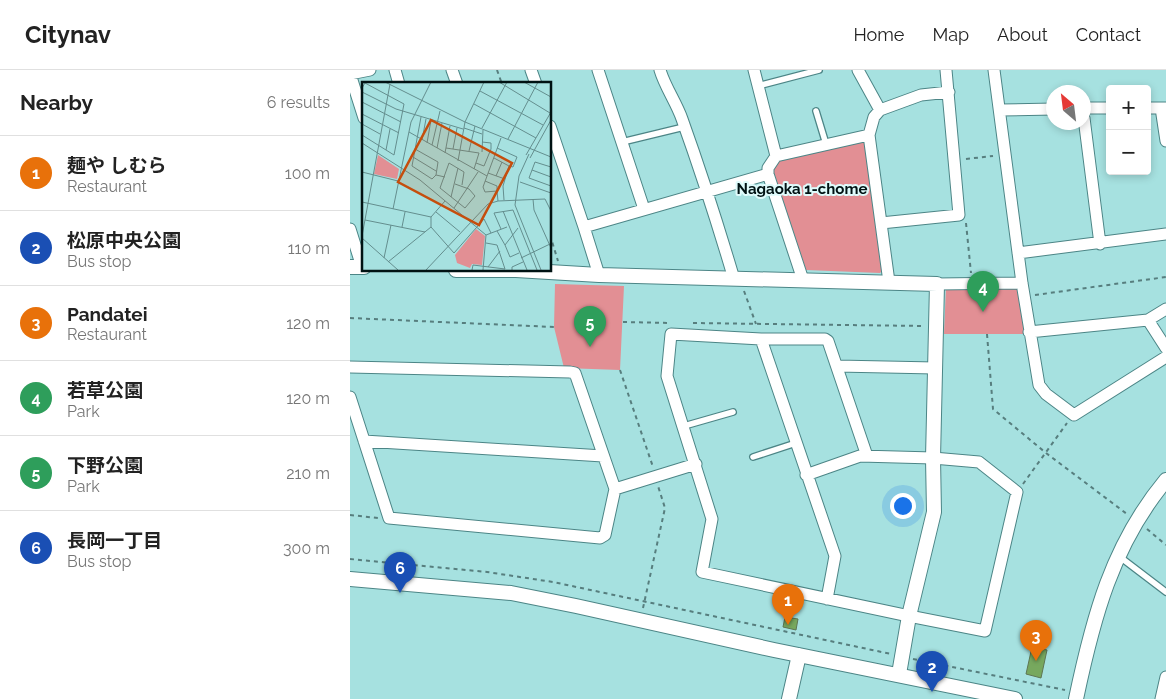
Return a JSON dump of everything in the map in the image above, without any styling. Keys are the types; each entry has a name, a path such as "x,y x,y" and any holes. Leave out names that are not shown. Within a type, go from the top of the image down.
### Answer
{"street":[{"path":"362,112 350,74 370,70"},
{"path":"395,70 399,82"},
{"path":"452,70 456,82"},
{"path":"531,70 535,82"},
{"path":"598,70 644,209"},
{"path":"660,70 708,191 736,279"},
{"path":"754,70 776,156"},
{"path":"858,70 880,110"},
{"path":"881,223 959,215 946,70"},
{"path":"994,70 1022,283 1038,385 1046,394 1074,414 1166,357"},
{"path":"889,282 868,135 874,117 880,110 921,95 949,92"},
{"path":"1091,108 1106,108"},
{"path":"1163,108 1166,141"},
{"path":"1000,110 1046,109"},
{"path":"551,129 598,275"},
{"path":"1086,130 1100,244"},
{"path":"802,280 768,174 768,168 776,156 868,135"},
{"path":"584,227 768,174"},
{"path":"350,229 358,267"},
{"path":"1018,253 1100,244 1166,234"},
{"path":"531,271 598,275 937,284 1022,283"},
{"path":"899,674 909,616 934,512 932,458 937,284"},
{"path":"1029,332 1148,320 1166,309"},
{"path":"1148,320 1166,348"},
{"path":"806,475 860,456 932,458 979,462 1017,492 985,631 702,572 712,520 667,376 671,334 761,339 825,339 830,344 867,456"},
{"path":"761,339 835,556 827,599"},
{"path":"350,366 575,373 615,489 605,535 600,538 389,518 350,397"},
{"path":"837,366 935,368"},
{"path":"364,441 603,456"},
{"path":"615,489 696,464"},
{"path":"1077,696 1102,596 1118,556 1137,521 1166,480"},
{"path":"350,579 511,593 1015,699"},
{"path":"789,699 799,655"},
{"path":"1161,699 1166,677"}],"lane":[{"path":"758,86 819,70"},
{"path":"816,111 826,144"},
{"path":"622,142 684,127"},
{"path":"684,426 733,412"},
{"path":"753,457 796,443"},
{"path":"1118,556 1166,592"}],"path":[{"path":"497,70 501,82"},
{"path":"961,159 1006,155"},
{"path":"551,238 562,273"},
{"path":"1024,296 1166,277"},
{"path":"736,279 756,324"},
{"path":"350,318 554,326"},
{"path":"623,322 670,323"},
{"path":"689,323 936,326"},
{"path":"987,334 993,410 1166,545"},
{"path":"620,370 665,508 644,601 642,620"},
{"path":"1017,492 1074,414"},
{"path":"350,515 389,518"},
{"path":"350,559 487,572 553,582 1077,696"}],"shaded area":[{"path":"863,140 867,142 884,269 880,273 806,270 772,167 775,162"},
{"path":"555,284 624,286 620,370 564,368 554,327"},
{"path":"946,287 1014,288 1019,290 1025,334 944,334"}],"building":[{"path":"785,617 798,619 796,630 783,627"},
{"path":"1032,647 1047,650 1041,678 1026,674"}],"place":[{"name":"若草公園","path":"983,312"},
{"name":"下野公園","path":"590,347"},
{"name":"長岡一丁目","path":"400,593"},
{"name":"麺や しむら","path":"788,625"},
{"name":"Pandatei","path":"1036,661"},
{"name":"松原中央公園","path":"932,692"}],"district":[{"name":"Nagaoka 1-chome","path":"802,189"}]}
